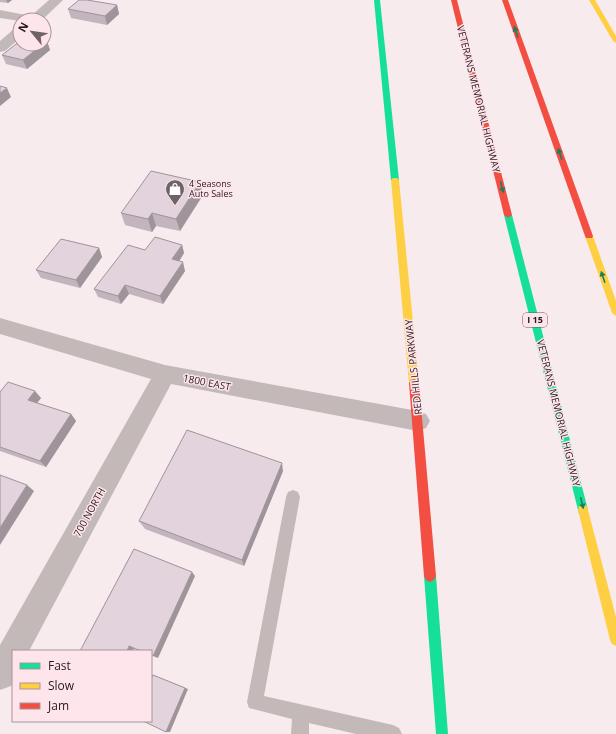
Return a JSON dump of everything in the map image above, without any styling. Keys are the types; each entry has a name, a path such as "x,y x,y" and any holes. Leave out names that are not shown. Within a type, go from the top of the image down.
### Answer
{"main road":[{"name":"RED HILLS PARKWAY","path":"377,0 418,421 442,734"},
{"name":"VETERANS MEMORIAL HIGHWAY","path":"454,0 616,640"},
{"path":"505,0 616,313"},
{"path":"592,0 616,41"}],"street":[{"path":"44,12 58,0"},
{"path":"0,14 12,16"},
{"path":"0,48 12,38"},
{"name":"1800 EAST","path":"0,326 165,374 418,421"},
{"name":"700 NORTH","path":"14,650 165,374"},
{"name":"700 NORTH","path":"0,675 12,653"}],"lane":[{"path":"293,497 255,702 393,734"},
{"path":"300,734 301,713"}],"building":[{"path":"79,0 117,5 105,16 68,9"},
{"path":"12,47 12,52 33,52 23,60 2,55"},
{"path":"0,86 7,88 0,93"},
{"path":"151,171 200,182 176,219 152,213 148,219 121,213"},
{"path":"155,237 182,245 172,259 183,262 160,296 125,285 118,296 94,289 128,245 145,250"},
{"path":"61,239 99,248 76,280 36,270"},
{"path":"8,382 35,391 28,400 71,414 40,461 0,447 0,392"},
{"path":"187,430 282,463 242,560 139,521"},
{"path":"0,475 27,485 0,528"},
{"path":"134,549 192,572 153,656 152,650 139,650 129,646 127,650 81,650"},
{"path":"153,675 185,688 166,732 145,722 152,722"}],"traffic: fast":[{"path":"377,0 395,180"},
{"path":"508,215 583,510"},
{"path":"430,576 442,734"}],"traffic: slow":[{"path":"592,0 616,41"},
{"path":"395,180 414,383"},
{"path":"589,236 616,313"},
{"path":"583,510 616,640"}],"traffic: jam":[{"path":"454,0 508,215"},
{"path":"505,0 589,236"},
{"path":"414,383 430,576"}],"place":[{"name":"4 Seasons Auto Sales","path":"175,206"}]}
